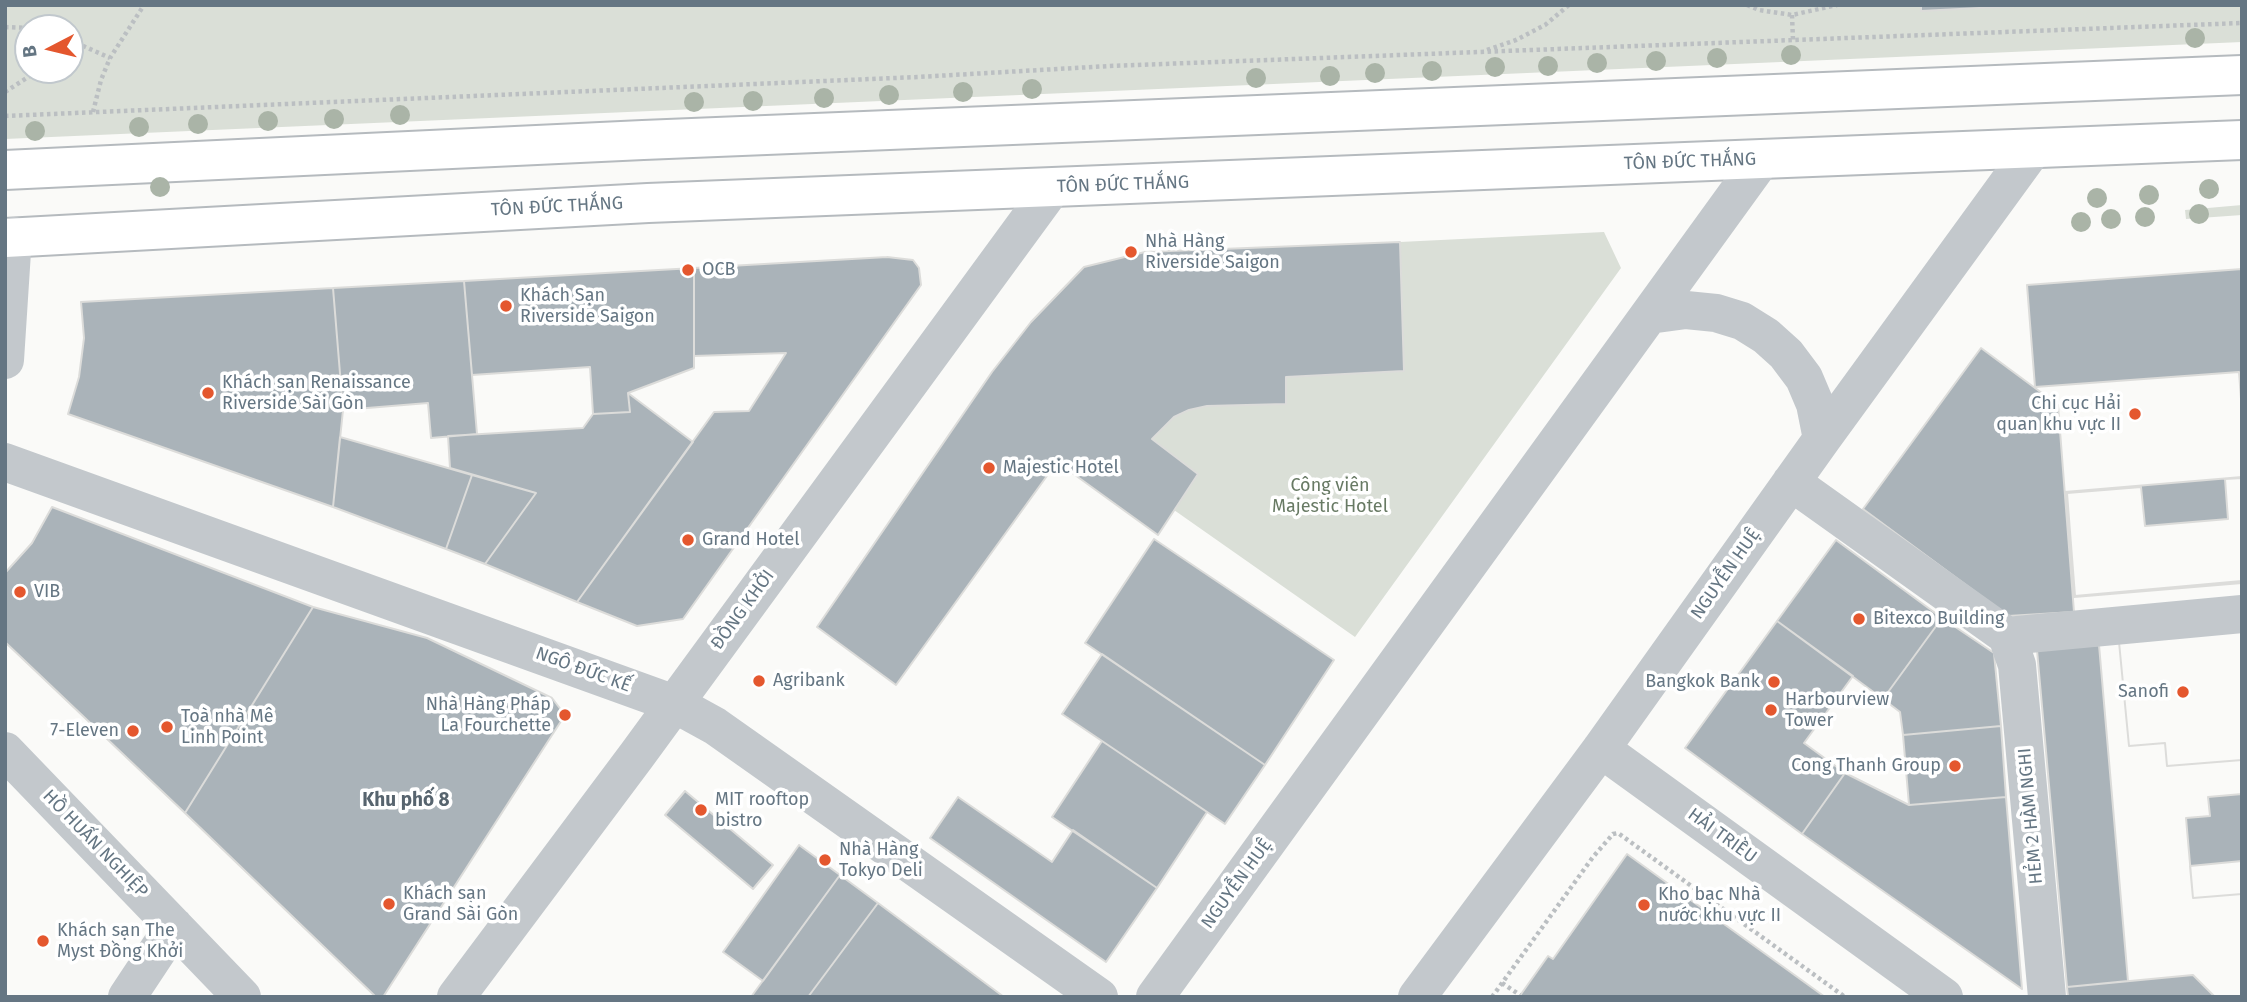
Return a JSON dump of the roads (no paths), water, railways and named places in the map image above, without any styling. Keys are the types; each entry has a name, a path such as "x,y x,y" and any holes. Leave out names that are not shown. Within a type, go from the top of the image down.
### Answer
{"main road":[{"path":"5,170 643,140 2242,75"},
{"name":"TÔN ÐỨC THẮNG","path":"9,237 648,203 2242,140"}],"street":[{"name":"NGUYỄN HUỆ","path":"1417,997 1601,749 2033,149"},
{"name":"NGUYỄN HUỆ","path":"1155,997 1762,159"},
{"name":"ÐỒNG KHỞI","path":"466,991 1052,188"},
{"path":"5,360 9,237"},
{"path":"1649,315 1686,310 1716,313 1742,321 1766,336 1804,378 1815,404 1822,439"},
{"name":"NGÔ ÐỨC KẾ","path":"5,462 675,704 715,726 1099,997"},
{"path":"1791,482 2007,636 2242,614"},
{"name":"HẺM 2 HÀM NGHI","path":"2007,636 2017,665 2047,997"},
{"name":"HẢI TRIỀU","path":"1601,749 1944,997"},
{"name":"HỒ HUẤN NGHIỆP","path":"5,751 242,997"},
{"path":"127,997 174,926"}],"place":[{"name":"Nhà Hàng Riverside Saigon","path":"1131,252"},
{"name":"OCB","path":"688,270"},
{"name":"Khách Sạn Riverside Saigon","path":"506,306"},
{"name":"Khách sạn Renaissance Riverside Sài Gòn","path":"208,393"},
{"name":"Chi cục Hải quan khu vực II","path":"2135,414"},
{"name":"Majestic Hotel","path":"989,468"},
{"name":"Grand Hotel","path":"688,540"},
{"name":"VIB","path":"20,592"},
{"name":"Bitexco Building","path":"1859,619"},
{"name":"Agribank","path":"759,681"},
{"name":"Bangkok Bank","path":"1774,682"},
{"name":"Sanofi","path":"2183,692"},
{"name":"Harbourview Tower","path":"1771,710"},
{"name":"Nhà Hàng Pháp La Fourchette","path":"565,715"},
{"name":"Toà nhà Mê Linh Point","path":"167,727"},
{"name":"7-Eleven","path":"133,731"},
{"name":"Cong Thanh Group","path":"1955,766"},
{"name":"MIT rooftop bistro","path":"701,810"},
{"name":"Nhà Hàng Tokyo Deli","path":"825,860"},
{"name":"Khách sạn Grand Sài Gòn","path":"389,904"},
{"name":"Kho bạc Nhà nước khu vực II","path":"1644,905"},
{"name":"Khách sạn The Myst Đồng Khởi","path":"43,941"}],"district":[{"name":"Khu phố 8","path":"406,801"}],"park label":[{"name":"Công viên Majestic Hotel","path":"1330,496"}]}
